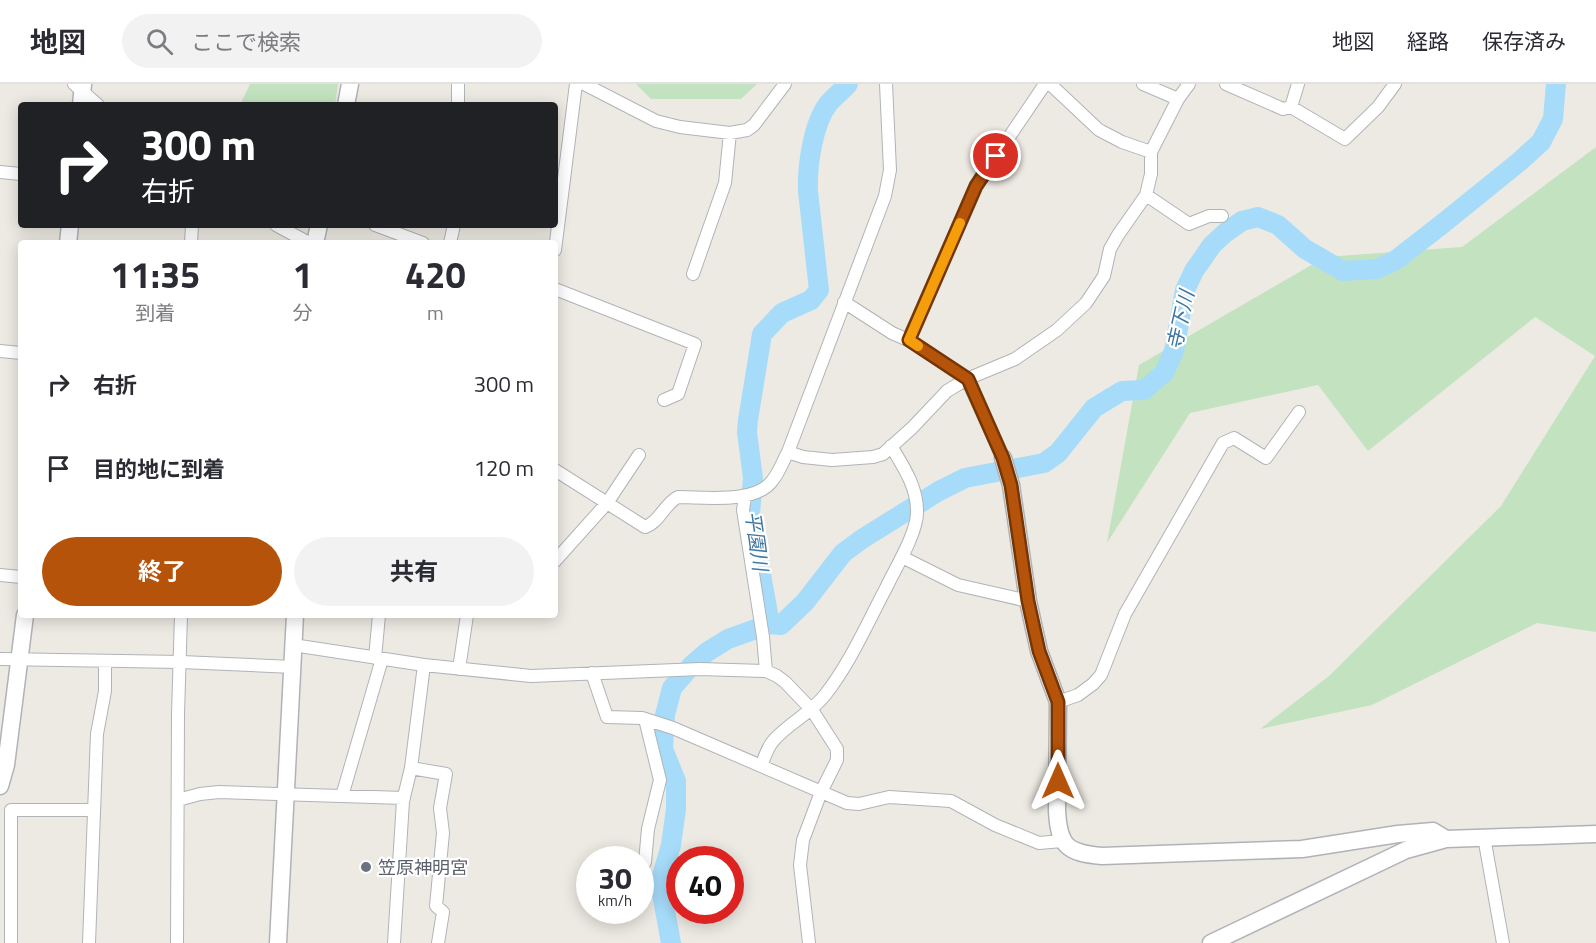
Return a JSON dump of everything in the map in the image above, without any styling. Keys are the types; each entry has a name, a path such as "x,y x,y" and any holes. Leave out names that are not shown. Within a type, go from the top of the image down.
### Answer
{"street":[{"path":"347,102 350,84"},
{"path":"458,84 458,102"},
{"path":"558,226 576,84"},
{"path":"584,84 656,121 680,128 730,133 747,130 754,125 785,84"},
{"path":"558,472 645,526 652,524 672,500 678,497 746,497 760,491 772,481 788,452 885,196 890,170 886,84"},
{"path":"1143,84 1178,99"},
{"path":"788,452 817,459 873,457 883,454 912,428 947,391 968,379 1015,359 1057,330 1086,303 1104,276 1110,249 1146,195 1151,174 1151,152 1178,99 1189,84"},
{"path":"1226,84 1283,109 1291,107 1345,139 1378,106 1395,84"},
{"path":"1291,107 1298,84"},
{"path":"909,340 976,186 1044,85 1099,130 1122,142 1151,152"},
{"path":"80,91 94,102"},
{"path":"693,274 725,183 730,133"},
{"path":"0,172 18,174"},
{"path":"1146,195 1189,224 1209,216 1222,216"},
{"path":"282,228 304,240"},
{"path":"383,228 415,240"},
{"path":"558,290 695,344 678,394 664,400"},
{"path":"844,302 892,333 909,340 968,379 1003,458 1011,485 1028,601 1039,651 1058,702 1057,811 1062,841 1084,855 1102,856 1302,849 1433,831 1446,839"},
{"path":"0,351 18,353"},
{"path":"1058,702 1078,695 1101,675 1125,614 1223,443 1234,438 1266,458 1299,412"},
{"path":"762,764 772,742 785,729 812,710 846,664 902,558 917,514 916,497 910,480 891,446"},
{"path":"558,558 607,503 639,455"},
{"path":"746,497 743,510 763,637 765,671"},
{"path":"902,558 958,585 1028,601"},
{"path":"0,575 18,577"},
{"path":"0,786 6,765 25,618"},
{"path":"177,943 178,714 181,618"},
{"path":"278,943 295,618"},
{"path":"342,796 378,658 379,618"},
{"path":"459,669 466,618"},
{"path":"293,645 424,665 531,676 700,669 765,671 785,682 812,710 837,749 837,760 821,792 803,840 800,865 810,943"},
{"path":"0,659 181,662 292,667"},
{"path":"89,943 97,734 105,692 105,662"},
{"path":"394,943 404,798 411,768 424,665"},
{"path":"592,673 607,717 650,720 673,728 762,764 847,803 858,804 889,797 951,801 995,825 1040,843 1062,841"},
{"path":"646,846 648,829 660,780 650,720"},
{"path":"411,768 446,774 440,808 443,833 436,906 443,912 438,943"},
{"path":"178,800 219,792 404,798"},
{"path":"11,943 11,810 93,810"},
{"path":"1211,943 1406,850 1446,839 1596,834"},
{"path":"1484,837 1503,943"}],"green space":[{"path":"250,84 338,84 335,102 241,102"},
{"path":"636,84 757,84 741,99 651,99"},
{"path":"1596,147 1596,632 1537,623 1372,705 1260,729 1329,676 1501,506 1595,356 1535,317 1368,451 1318,385 1190,413 1107,543 1139,365 1325,257 1462,247"}],"waterway":[{"name":"平園川","path":"770,624 750,514 753,478 747,432 748,420 762,334 782,313 811,300 819,290 808,191 810,158 818,123 823,112 848,84"},
{"name":"寺下川","path":"770,624 781,625 805,602 843,553 862,539 939,491 965,478 1044,463 1058,453 1094,408 1122,391 1144,390 1164,373 1174,351 1185,290 1194,271 1212,245 1242,221 1258,217 1278,225 1305,249 1343,271 1377,269 1396,260 1541,142 1553,119 1556,84"},
{"name":"平園川","path":"671,943 660,883 671,845 676,809 676,781 663,749 665,715 672,688 707,652 728,639 770,624"}],"slow traffic":[{"path":"918,346 909,340 960,223"}],"place":[{"name":"笠原神明宮","path":"366,867"}],"route":[{"path":"996,156 976,186 909,340 968,379 1003,458 1011,485 1028,601 1039,651 1058,702 1058,781"}]}
